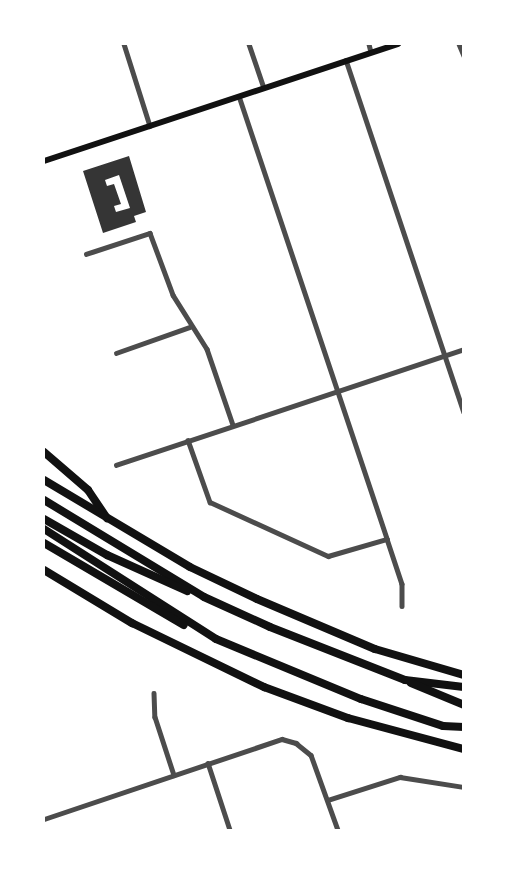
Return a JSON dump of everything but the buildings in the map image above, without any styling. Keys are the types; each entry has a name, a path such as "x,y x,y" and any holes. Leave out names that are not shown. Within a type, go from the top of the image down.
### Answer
{"highway":[{"path":"44,452 88,490 109,521"},
{"path":"44,480 109,521 190,567 322,629 464,675"},
{"path":"44,500 204,597"},
{"path":"44,519 116,560 464,705"},
{"path":"44,529 202,631"},
{"path":"44,543 169,619 202,631 320,684 443,726 464,729"},
{"path":"44,570 149,633 264,687 348,718 464,749"},
{"path":"405,680 464,687"}],"main road":[{"path":"44,161 398,44"}],"street":[{"path":"124,44 150,126"},
{"path":"249,44 264,88"},
{"path":"369,44 371,52"},
{"path":"459,44 464,56"},
{"path":"346,60 464,412"},
{"path":"239,96 402,584 402,606"},
{"path":"86,254 150,233 173,296 190,327 207,348 233,425"},
{"path":"116,353 190,327"},
{"path":"116,465 464,349"},
{"path":"188,440 210,502 328,556 387,539"},
{"path":"154,693 155,717 174,775"},
{"path":"44,819 282,739 306,749 328,800 338,831"},
{"path":"208,763 230,831"},
{"path":"328,800 400,777 464,787"}]}
